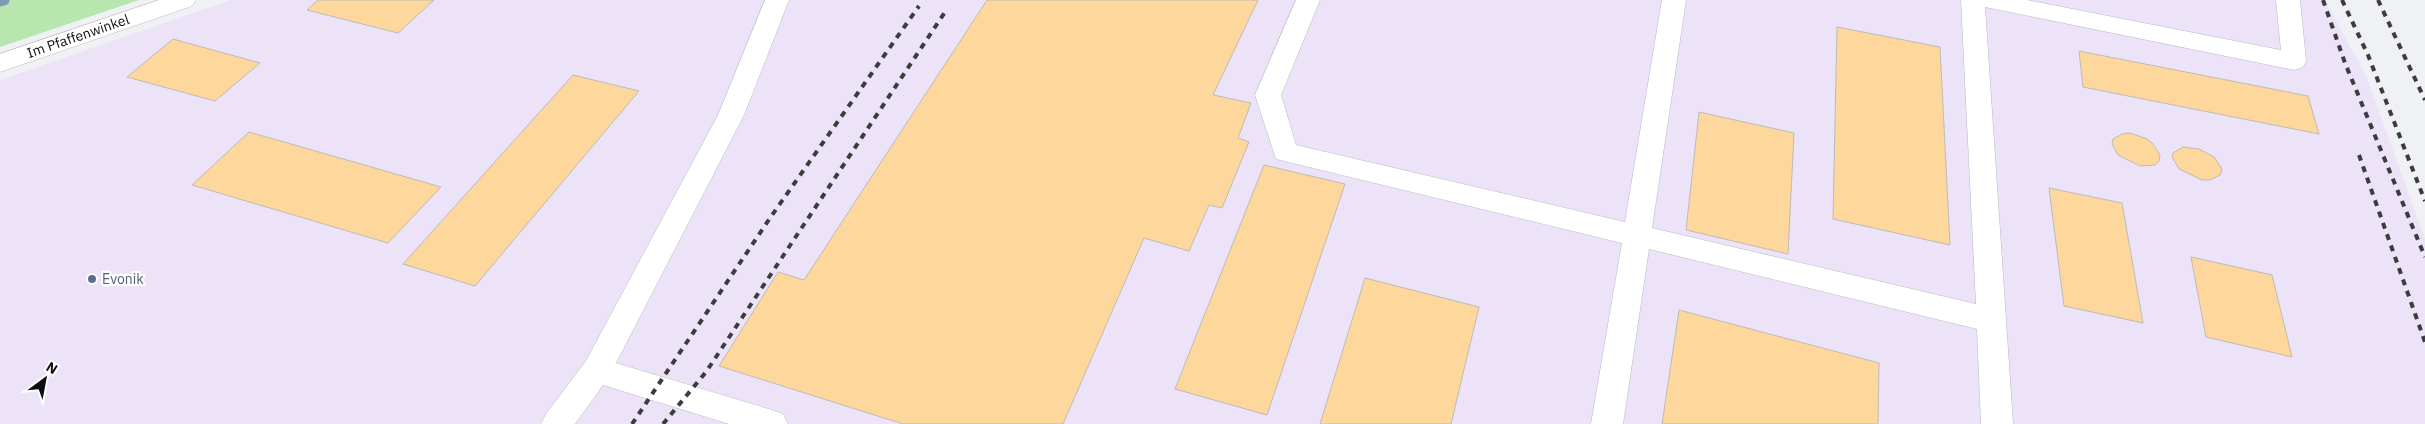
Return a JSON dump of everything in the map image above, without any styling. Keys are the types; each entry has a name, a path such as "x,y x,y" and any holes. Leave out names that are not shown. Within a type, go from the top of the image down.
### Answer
{"street":[{"name":"Im Pfaffenwinkel","path":"0,63 184,0"},
{"path":"557,424 596,370 731,115 777,0"},
{"path":"1308,0 1268,95 1285,152 1991,320"},
{"path":"1607,424 1674,0"},
{"path":"1974,0 1997,424"},
{"path":"1987,0 2294,61 2288,0"},
{"path":"596,370 772,424"}],"shaded area":[{"path":"231,0 2325,0 2367,78 2425,239 2425,424 0,424 0,80"}],"green space":[{"path":"0,0 139,0 0,47"}],"building":[{"path":"318,0 434,0 398,33 307,10"},
{"path":"987,0 1258,0 1213,95 1251,103 1238,138 1249,142 1222,208 1209,205 1189,251 1144,238 1063,424 903,424 719,366 778,272 804,280"},
{"path":"1837,27 1940,47 1950,245 1833,219"},
{"path":"173,39 260,63 215,101 127,77"},
{"path":"2079,51 2308,96 2319,134 2083,87"},
{"path":"573,75 639,91 475,286 403,264"},
{"path":"1699,112 1794,133 1788,254 1686,230"},
{"path":"249,132 441,187 388,243 192,185"},
{"path":"2130,133 2147,139 2153,144 2160,155 2159,161 2155,165 2140,166 2118,155 2112,144 2113,139 2122,134"},
{"path":"2183,147 2199,149 2214,157 2222,169 2220,175 2210,180 2202,180 2179,169 2172,157 2173,153"},
{"path":"1264,165 1345,184 1267,415 1175,389"},
{"path":"2049,188 2122,203 2143,323 2064,306"},
{"path":"2191,257 2272,275 2292,357 2206,337"},
{"path":"1365,278 1479,307 1451,424 1320,424"},
{"path":"1679,310 1879,363 1878,424 1662,424"}],"waterway":[{"path":"0,1 4,0"}],"railway":[{"path":"2323,0 2345,63 2425,257"},
{"path":"2342,0 2368,55 2425,201"},
{"path":"2378,0 2425,100"},
{"path":"632,424 770,218 919,6"},
{"path":"663,424 706,372 945,12"},
{"path":"2359,155 2425,342"}],"place":[{"name":"Evonik","path":"92,279"}]}
